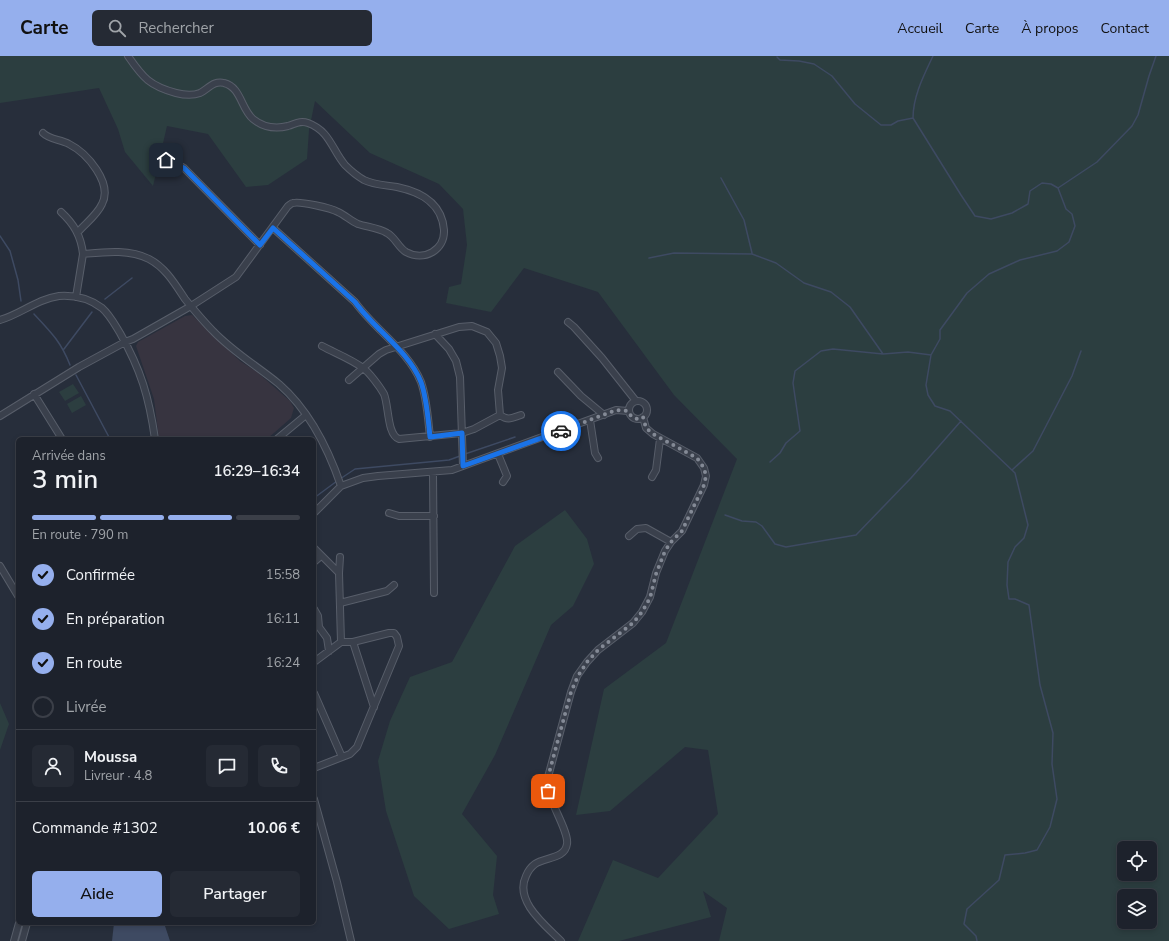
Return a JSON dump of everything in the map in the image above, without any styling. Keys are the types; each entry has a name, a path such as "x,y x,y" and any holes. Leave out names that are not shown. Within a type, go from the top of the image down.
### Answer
{"street":[{"path":"0,416 79,367 133,339 191,306 236,277 288,206 294,202 336,210 352,222 387,232 402,249 412,254 427,255 439,247 443,240 443,222 440,211 434,204 424,196 398,188 366,181 355,174 344,164 324,133 314,126 307,122 299,122 288,126 276,127 263,125 246,111 234,88 224,82 216,83 201,93 195,94 182,95 163,90 145,79 128,56"},
{"path":"43,133 77,148 90,160 103,182 105,197 99,210 78,232"},
{"path":"161,160 178,164 184,168 260,245"},
{"path":"60,212 73,224 78,232 83,254 76,297"},
{"path":"273,228 355,302 363,313 407,359 421,383 430,437"},
{"path":"83,254 131,253 150,260 162,268 213,332 239,356 280,385 299,404 321,438 341,484"},
{"path":"0,320 46,298 61,296 89,300 102,309 110,317 125,342 142,377 150,410 154,437"},
{"path":"568,322 602,358 636,401"},
{"path":"349,380 379,354 396,346 459,327 472,326 486,332 496,343 502,368 498,390 500,415 509,419 521,415"},
{"path":"435,334 449,349 456,361 460,377 463,466"},
{"path":"322,346 364,368 384,394 394,436 399,439 462,433 474,429 500,415"},
{"path":"558,372 581,396 604,415"},
{"path":"34,394 61,437"},
{"path":"636,401 642,402 646,406 647,411 643,417 637,419 629,414 628,411 631,403 636,401"},
{"path":"316,511 341,484 363,478 378,476 452,470 616,410 628,411"},
{"path":"279,437 306,415"},
{"path":"561,941 542,924 532,909 522,888 528,870 535,864 565,851 567,846 567,836 551,800 548,777 571,692 578,676 587,662 598,650 633,623 642,612 650,598 661,560 671,542 682,531 704,485 706,476 704,468 697,458 660,439 646,428 643,417"},
{"path":"590,420 595,453 598,458"},
{"path":"652,477 656,470 660,439"},
{"path":"498,454 507,476 503,482"},
{"path":"433,472 434,593"},
{"path":"389,513 399,516 434,516"},
{"path":"629,536 637,529 646,528 671,542"},
{"path":"316,550 339,573"},
{"path":"316,560 321,556"},
{"path":"340,557 341,642"},
{"path":"0,566 16,593"},
{"path":"340,602 387,591 394,585"},
{"path":"316,612 320,627 327,638 329,651"},
{"path":"316,661 341,642 353,642 389,633 394,633 397,637 399,646 357,747 350,754 316,767"},
{"path":"353,642 374,707"},
{"path":"316,698 342,757"},
{"path":"316,806 337,882 351,941"},
{"path":"14,941 18,925"},
{"path":"22,941 26,925"}],"shaded area":[{"path":"0,56 1169,56 1169,941 719,941 727,908 703,891 711,917 619,941 578,941 613,860 658,878 718,814 708,750 685,747 610,811 576,815 604,689 666,643 737,459 674,395 598,292 524,268 491,312 446,303 449,287 461,284 467,245 463,209 439,184 370,153 315,101 309,130 307,159 268,185 246,187 208,134 167,126 153,186 125,152 118,129 99,88 0,103"},
{"path":"192,315 240,361 257,372 290,401 294,408 291,418 269,437 159,437 154,399 136,346 138,342 185,316"},
{"path":"73,384 79,393 65,401 59,392"},
{"path":"81,396 86,405 72,413 67,404"},
{"path":"565,510 587,539 594,564 573,606 551,625 495,755 462,814 497,856 493,895 499,914 449,929 414,896 386,811 378,761 390,721 410,677 452,662 515,546"},
{"path":"0,703 9,724 0,750"}],"water":[{"path":"114,925 165,925 170,941 112,941"}],"waterway":[{"path":"913,118 913,110 917,94 933,56"},
{"path":"1058,188 1097,162 1132,126 1138,115 1156,56"},
{"path":"777,57 780,60 799,61 814,64 832,76 855,104 881,125 891,125 898,121 913,118"},
{"path":"913,118 975,216 991,219 1012,213 1028,204 1030,191 1042,183 1051,184 1058,188 1066,209 1072,214 1075,226 1069,242 1057,251 1020,260 989,274 967,293 940,330 940,339 931,355 926,385 928,395 935,406 950,411 1015,473 1028,525 1024,538 1015,547 1008,562 1007,585 1009,599 1015,599 1029,605 1040,685 1053,733 1052,764 1057,799 1050,827 1037,850 1005,855 999,880 967,909 964,924 976,936 977,941"},
{"path":"721,178 744,220 752,253"},
{"path":"0,236 10,251 18,280 21,301"},
{"path":"649,258 674,253 752,254 776,263 804,283 831,292 850,307 883,354 908,352 931,355"},
{"path":"105,299 132,278"},
{"path":"64,349 92,312"},
{"path":"34,314 55,338 70,365"},
{"path":"770,462 780,453 786,443 800,431 793,383 795,371 821,351 833,349 883,354"},
{"path":"1012,470 1033,451 1072,376 1081,351"},
{"path":"76,375 109,437"},
{"path":"725,515 742,521 756,522 762,526 775,544 786,547 856,535 911,478 961,421"},
{"path":"465,454 515,437"},
{"path":"340,479 355,469 449,460 460,456"},
{"path":"316,497 337,481"}],"way so far":[{"path":"548,791 548,777 571,692 578,676 587,662 598,650 633,623 642,612 650,598 656,574 665,551 671,542 682,531 704,485 706,476 704,468 697,458 660,439 646,428 643,417 640,419 631,417 628,411 616,410 561,431"}],"route":[{"path":"166,160 178,164 184,168 260,245 273,228 355,302 363,313 407,359 417,374 424,395 430,437 462,433 463,466 561,431"}]}
